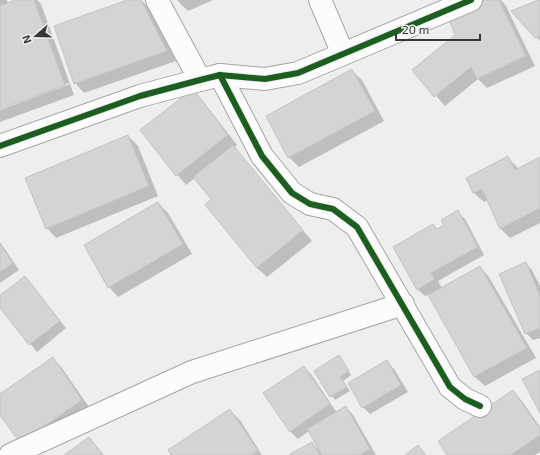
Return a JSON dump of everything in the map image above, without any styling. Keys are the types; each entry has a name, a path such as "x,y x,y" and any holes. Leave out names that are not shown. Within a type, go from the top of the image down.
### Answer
{"street":[{"path":"157,0 275,173 292,193 310,204 333,209 357,227 450,387 465,399 480,406"},
{"path":"320,0 343,54"},
{"path":"0,146 140,96 210,78 265,79 298,73 471,0"},
{"path":"10,455 192,372 403,304"}],"building":[{"path":"15,0 34,0 65,85 0,109 0,6"},
{"path":"127,0 141,0 167,51 74,84 54,26"},
{"path":"485,0 499,0 526,56 477,79 471,67 434,97 412,70 455,35 448,17"},
{"path":"540,0 540,36 535,38 511,11"},
{"path":"352,69 375,111 288,158 266,116"},
{"path":"193,89 228,135 176,176 140,130"},
{"path":"128,135 149,186 46,229 25,178"},
{"path":"233,145 303,230 257,268 205,205 211,199 193,177"},
{"path":"508,156 515,170 540,157 540,208 500,229 482,189 473,193 466,178"},
{"path":"158,202 183,244 108,288 84,245"},
{"path":"458,210 478,247 431,273 435,279 417,290 393,247 433,224 437,229 444,225 441,220"},
{"path":"0,244 13,263 0,272"},
{"path":"526,262 540,296 540,328 525,334 499,274"},
{"path":"480,266 527,348 474,377 428,295"},
{"path":"25,276 60,321 29,345 0,308 0,295"},
{"path":"339,355 349,371 340,377 347,387 330,397 314,371"},
{"path":"53,357 82,400 20,443 0,415 0,394"},
{"path":"387,360 401,385 362,408 348,383"},
{"path":"304,366 330,404 290,432 263,393"},
{"path":"540,370 540,413 522,379"},
{"path":"513,390 540,429 540,435 511,455 447,455 438,441"},
{"path":"346,406 370,449 359,455 322,455 307,429"},
{"path":"230,409 258,451 252,455 171,455 168,450"},
{"path":"89,437 103,455 64,455"},
{"path":"312,442 320,455 290,455 290,454"},
{"path":"418,445 426,455 405,455"}],"cycle path":[{"path":"0,146 140,96 220,75 265,79 298,73 471,0"},
{"path":"220,75 262,156 292,193 310,204 333,209 357,227 450,387 465,399 480,406"}]}
